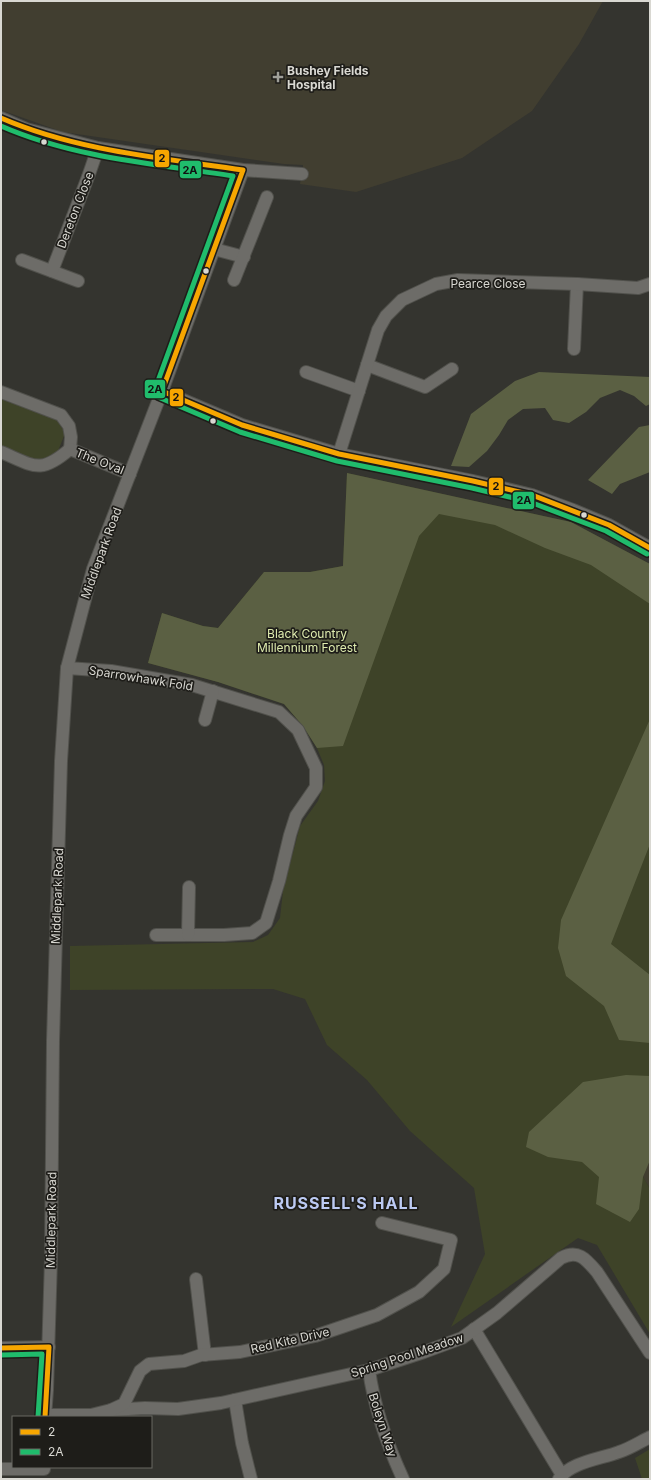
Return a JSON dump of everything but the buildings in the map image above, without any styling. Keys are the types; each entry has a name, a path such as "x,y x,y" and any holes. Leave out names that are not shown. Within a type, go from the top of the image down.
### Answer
{"street":[{"path":"1,118 26,129 98,148 243,170 302,174"},
{"name":"Dereton Close","path":"52,271 98,148"},
{"name":"Middlepark Road","path":"45,1416 49,1347 53,1033 61,761 67,668 93,569 162,391 243,170"},
{"path":"234,280 267,197"},
{"path":"214,249 244,257"},
{"path":"22,260 78,281"},
{"name":"Pearce Close","path":"339,454 378,330 386,316 402,300 418,291 436,284 458,280 576,284 638,288 650,284"},
{"path":"574,349 576,284"},
{"path":"366,365 424,387 452,369"},
{"path":"306,372 359,390"},
{"path":"162,391 242,425 339,454 473,481 532,495 609,525 650,548"},
{"name":"The Oval","path":"1,392 61,415 69,426 71,437 70,449 51,463 36,466 1,452"},
{"name":"The Oval","path":"70,449 130,474"},
{"name":"Sparrowhawk Fold","path":"67,668 111,671 192,685 279,712 298,730 316,768 316,787 296,816 266,923 252,933 224,935 156,935"},
{"path":"205,720 213,691"},
{"path":"188,934 189,887"},
{"name":"Red Kite Drive","path":"45,1416 91,1415 111,1410 124,1404 140,1370 149,1364 184,1361 205,1355 240,1352 315,1336 377,1315 419,1292 444,1269 450,1240 382,1223"},
{"name":"Spring Pool Meadow","path":"111,1410 145,1408 178,1409 221,1403 369,1370 462,1338 497,1313 561,1258 569,1254 578,1255 587,1260 597,1272 650,1353"},
{"path":"196,1279 205,1355"},
{"path":"474,1329 560,1477 580,1464 620,1452 650,1437"},
{"path":"1,1348 49,1347"},
{"name":"Boleyn Way","path":"369,1370 372,1393 395,1462 403,1479"},
{"path":"236,1400 242,1443 251,1479"},
{"path":"1,1469 45,1472"}],"shaded area":[{"name":"Bushey Fields Hospital","path":"1,1 603,1 579,44 532,111 462,158 356,192 300,184 303,165 284,164 63,132 1,110"},
{"path":"650,1140 650,1189 643,1177"}],"green space":[{"path":"539,372 650,377 650,404 646,406 634,396 620,390 600,398 586,412 569,423 553,420 545,408 523,409 508,420 487,451 469,467 451,466 471,414 515,381"},
{"path":"1,399 56,419 64,431 64,436 58,451 44,460 34,459 1,446"},
{"path":"650,425 650,472 620,484 612,494 588,480 639,427"},
{"path":"347,473 571,522 650,564 650,1140 628,1150 650,1189 650,1334 597,1245 578,1238 451,1327 485,1254 474,1188 410,1131 367,1080 327,1045 305,999 273,989 70,990 70,946 253,942 268,935 280,918 283,891 300,826 318,801 325,781 324,765 317,748 303,726 284,704 218,682 148,663 162,613 203,626 218,628 264,572 310,572 343,566"},
{"name":"Black Country Millennium Forest","path":"347,473 571,522 650,564 650,604 591,565 545,548 495,525 439,514 419,536 343,746 317,748 303,726 284,704 218,682 148,663 162,613 203,626 218,628 264,572 310,572 343,566"},
{"path":"650,719 650,844 611,944 650,975 650,1043 619,1040 604,1006 566,976 558,948 561,920"},
{"path":"626,1075 650,1076 650,1160 643,1177 639,1209 630,1222 596,1204 599,1177 582,1162 548,1157 526,1147 529,1132 583,1082"},
{"path":"650,1449 650,1479 642,1479 635,1458"}],"transit line":[{"name":"2","path":"1,118 30,129 90,146 151,157 243,170 162,391 242,425 339,454 473,481 532,495 609,525 650,548"},
{"name":"2A","path":"1,126 57,146 86,153 233,176 155,389 155,393 158,397 240,432 337,461 472,488 530,502 606,531 647,554"},
{"name":"2","path":"1,1348 49,1347 45,1416"},
{"name":"2A","path":"1,1355 42,1354 38,1416"}],"place":[{"name":"Bushey Fields Hospital","path":"278,77"}],"district":[{"name":"RUSSELL'S HALL","path":"346,1203"}]}
